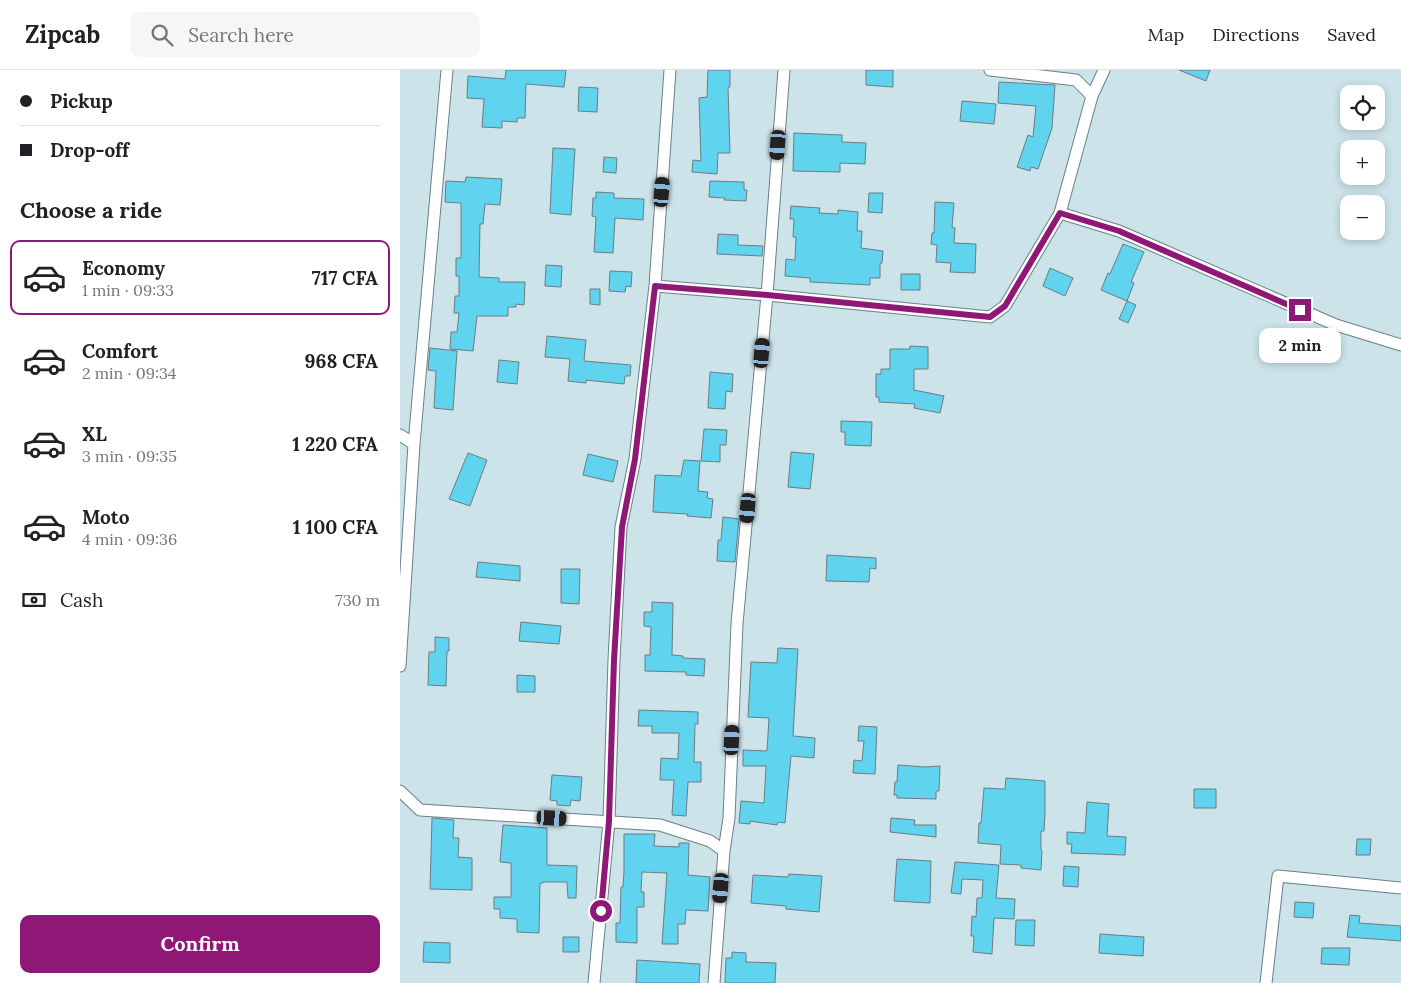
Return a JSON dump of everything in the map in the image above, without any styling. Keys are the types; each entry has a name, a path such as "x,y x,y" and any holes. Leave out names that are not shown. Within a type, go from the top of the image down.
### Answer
{"street":[{"path":"400,666 414,444 448,70"},
{"path":"594,983 609,821 614,660 622,527 635,459 655,286 670,70"},
{"path":"714,983 724,851 729,818 737,624 767,295 784,70"},
{"path":"990,70 1076,80 1092,96"},
{"path":"655,286 990,317 1005,306 1060,213 1092,96 1104,70"},
{"path":"1060,213 1119,231 1336,325 1401,345"},
{"path":"400,435 414,444"},
{"path":"400,791 420,810 660,825 710,842 724,851"},
{"path":"1266,983 1278,876 1401,888"}],"building":[{"path":"506,70 566,70 564,87 526,84 525,118 517,118 517,122 502,121 502,128 482,127 484,99 467,98 468,76 505,79"},
{"path":"708,70 730,70 730,87 728,87 730,153 718,153 717,174 692,172 693,160 701,161 699,98 707,97"},
{"path":"866,70 893,70 893,87 866,85"},
{"path":"1179,70 1210,70 1206,81"},
{"path":"999,82 1055,85 1052,128 1038,169 1031,167 1030,171 1017,167 1028,135 1033,137 1036,106 998,103"},
{"path":"579,87 598,88 597,112 578,111"},
{"path":"962,101 996,104 994,124 960,121"},
{"path":"794,133 842,135 842,142 866,143 865,164 840,163 840,172 793,171"},
{"path":"553,148 575,149 571,215 550,213"},
{"path":"604,157 617,158 616,173 603,172"},
{"path":"466,177 502,179 500,205 485,204 483,224 480,224 479,277 499,278 499,282 525,282 524,305 516,304 516,307 508,307 508,316 477,316 473,351 450,349 451,332 457,332 459,313 454,313 455,296 459,296 459,276 456,276 456,258 461,258 461,203 445,202 446,181 465,182"},
{"path":"710,181 744,182 744,190 747,190 746,201 709,197"},
{"path":"596,192 614,193 614,198 644,199 643,220 615,218 613,253 594,252 596,217 592,216 593,198 596,198"},
{"path":"869,193 883,193 882,213 868,212"},
{"path":"935,202 954,203 952,227 955,228 954,243 976,244 975,273 950,272 951,263 936,262 937,245 931,244 932,233 934,233"},
{"path":"791,206 820,208 819,213 838,214 838,210 858,212 857,231 862,231 861,248 883,251 882,263 880,263 880,278 870,278 870,285 810,282 810,278 785,276 786,259 795,260 796,237 793,237 794,219 790,219"},
{"path":"718,234 738,235 738,245 763,246 762,256 717,254"},
{"path":"1123,244 1144,252 1131,282 1134,283 1127,301 1101,290"},
{"path":"546,265 562,266 561,287 545,286"},
{"path":"1050,268 1073,278 1065,296 1043,286"},
{"path":"610,271 632,272 631,287 626,286 625,292 609,291"},
{"path":"901,274 920,274 920,290 901,290"},
{"path":"590,289 600,289 600,305 590,304"},
{"path":"1127,301 1136,305 1128,323 1119,319"},
{"path":"547,336 586,340 584,361 631,365 630,376 625,376 624,384 586,380 586,383 568,381 570,359 545,357"},
{"path":"910,346 928,347 928,369 914,369 914,390 944,396 940,413 914,408 915,404 879,402 879,397 876,397 876,374 881,374 881,369 890,369 890,349 910,349"},
{"path":"430,348 457,351 453,410 434,408 436,371 428,370"},
{"path":"499,360 519,362 517,384 497,382"},
{"path":"710,372 733,374 732,392 726,391 725,409 708,408"},
{"path":"841,421 872,422 871,446 845,445 845,432 841,432"},
{"path":"704,429 727,430 726,445 720,445 720,462 701,461"},
{"path":"791,452 814,454 810,489 788,487"},
{"path":"468,453 487,460 470,506 449,499"},
{"path":"588,454 618,461 613,482 583,475"},
{"path":"684,460 700,461 698,491 708,492 707,498 713,499 711,518 687,516 688,514 653,512 655,475 681,476"},
{"path":"723,517 739,519 735,562 717,561 718,540 721,540"},
{"path":"827,555 876,558 876,569 870,568 869,582 826,581"},
{"path":"478,562 520,566 520,581 476,577"},
{"path":"561,569 580,569 579,604 561,603"},
{"path":"652,602 673,603 672,655 683,656 683,658 705,659 704,676 686,675 686,672 645,671 645,655 650,655 651,627 644,626 644,612 652,612"},
{"path":"521,622 561,626 559,644 519,641"},
{"path":"435,637 449,638 446,686 428,685 429,652 435,652"},
{"path":"778,648 798,649 793,736 815,738 814,758 791,756 785,823 778,822 777,825 750,821 750,824 739,823 741,801 764,803 766,766 743,766 743,750 767,751 769,718 748,717 751,662 777,663"},
{"path":"517,675 535,676 535,692 517,692"},
{"path":"639,710 698,712 698,724 695,724 694,762 701,762 701,782 688,782 686,816 672,815 674,780 660,780 661,758 678,759 679,733 652,733 652,726 638,726"},
{"path":"859,726 877,727 875,774 853,773 854,760 862,761 864,741 858,741"},
{"path":"898,765 940,766 939,791 936,791 936,799 897,798 897,795 894,795"},
{"path":"552,775 582,777 580,801 571,800 570,806 557,805 557,801 550,800"},
{"path":"1006,778 1045,781 1044,831 1041,831 1041,870 1021,868 1021,865 1000,864 1001,845 978,843 984,788 1005,789"},
{"path":"1194,789 1216,789 1216,808 1194,808"},
{"path":"1087,802 1109,804 1107,836 1126,837 1125,855 1071,853 1072,844 1067,844 1067,832 1085,833"},
{"path":"432,818 454,820 453,838 459,838 458,857 472,858 472,890 430,889"},
{"path":"891,818 915,820 914,825 936,825 936,837 890,832"},
{"path":"503,825 547,828 547,865 577,866 576,898 568,898 567,882 540,883 539,933 517,932 517,919 500,918 500,909 494,909 494,897 511,897 511,863 500,862"},
{"path":"624,834 655,834 654,846 679,847 679,843 689,843 688,875 710,877 708,911 686,910 685,924 678,924 678,944 662,944 667,873 642,872 641,892 644,892 644,907 637,907 637,943 616,942 616,923 620,923 621,887 623,887"},
{"path":"1357,839 1371,839 1370,855 1356,855"},
{"path":"897,859 931,861 930,903 894,901"},
{"path":"955,862 999,865 996,898 1015,899 1014,919 994,918 992,954 973,952 974,936 971,936 972,916 976,917 977,898 982,898 983,880 962,879 961,894 951,893"},
{"path":"1064,866 1079,867 1078,887 1063,886"},
{"path":"789,874 822,876 819,912 786,909 786,906 751,903 753,875 788,877"},
{"path":"1295,902 1314,903 1313,918 1294,917"},
{"path":"1350,915 1360,916 1359,923 1401,926 1401,941 1347,937"},
{"path":"1016,920 1035,920 1034,946 1015,945"},
{"path":"1100,934 1144,937 1143,956 1099,953"},
{"path":"563,937 579,937 579,952 563,952"},
{"path":"424,942 450,943 450,963 423,962"},
{"path":"1322,948 1350,948 1349,965 1321,964"},
{"path":"732,952 746,953 746,962 776,963 775,983 725,983 726,958 732,958"},
{"path":"637,960 700,964 699,983 636,983"}],"route":[{"path":"601,911 609,821 614,660 622,527 635,459 655,286 990,317 1005,306 1060,213 1119,231 1300,310"}]}
